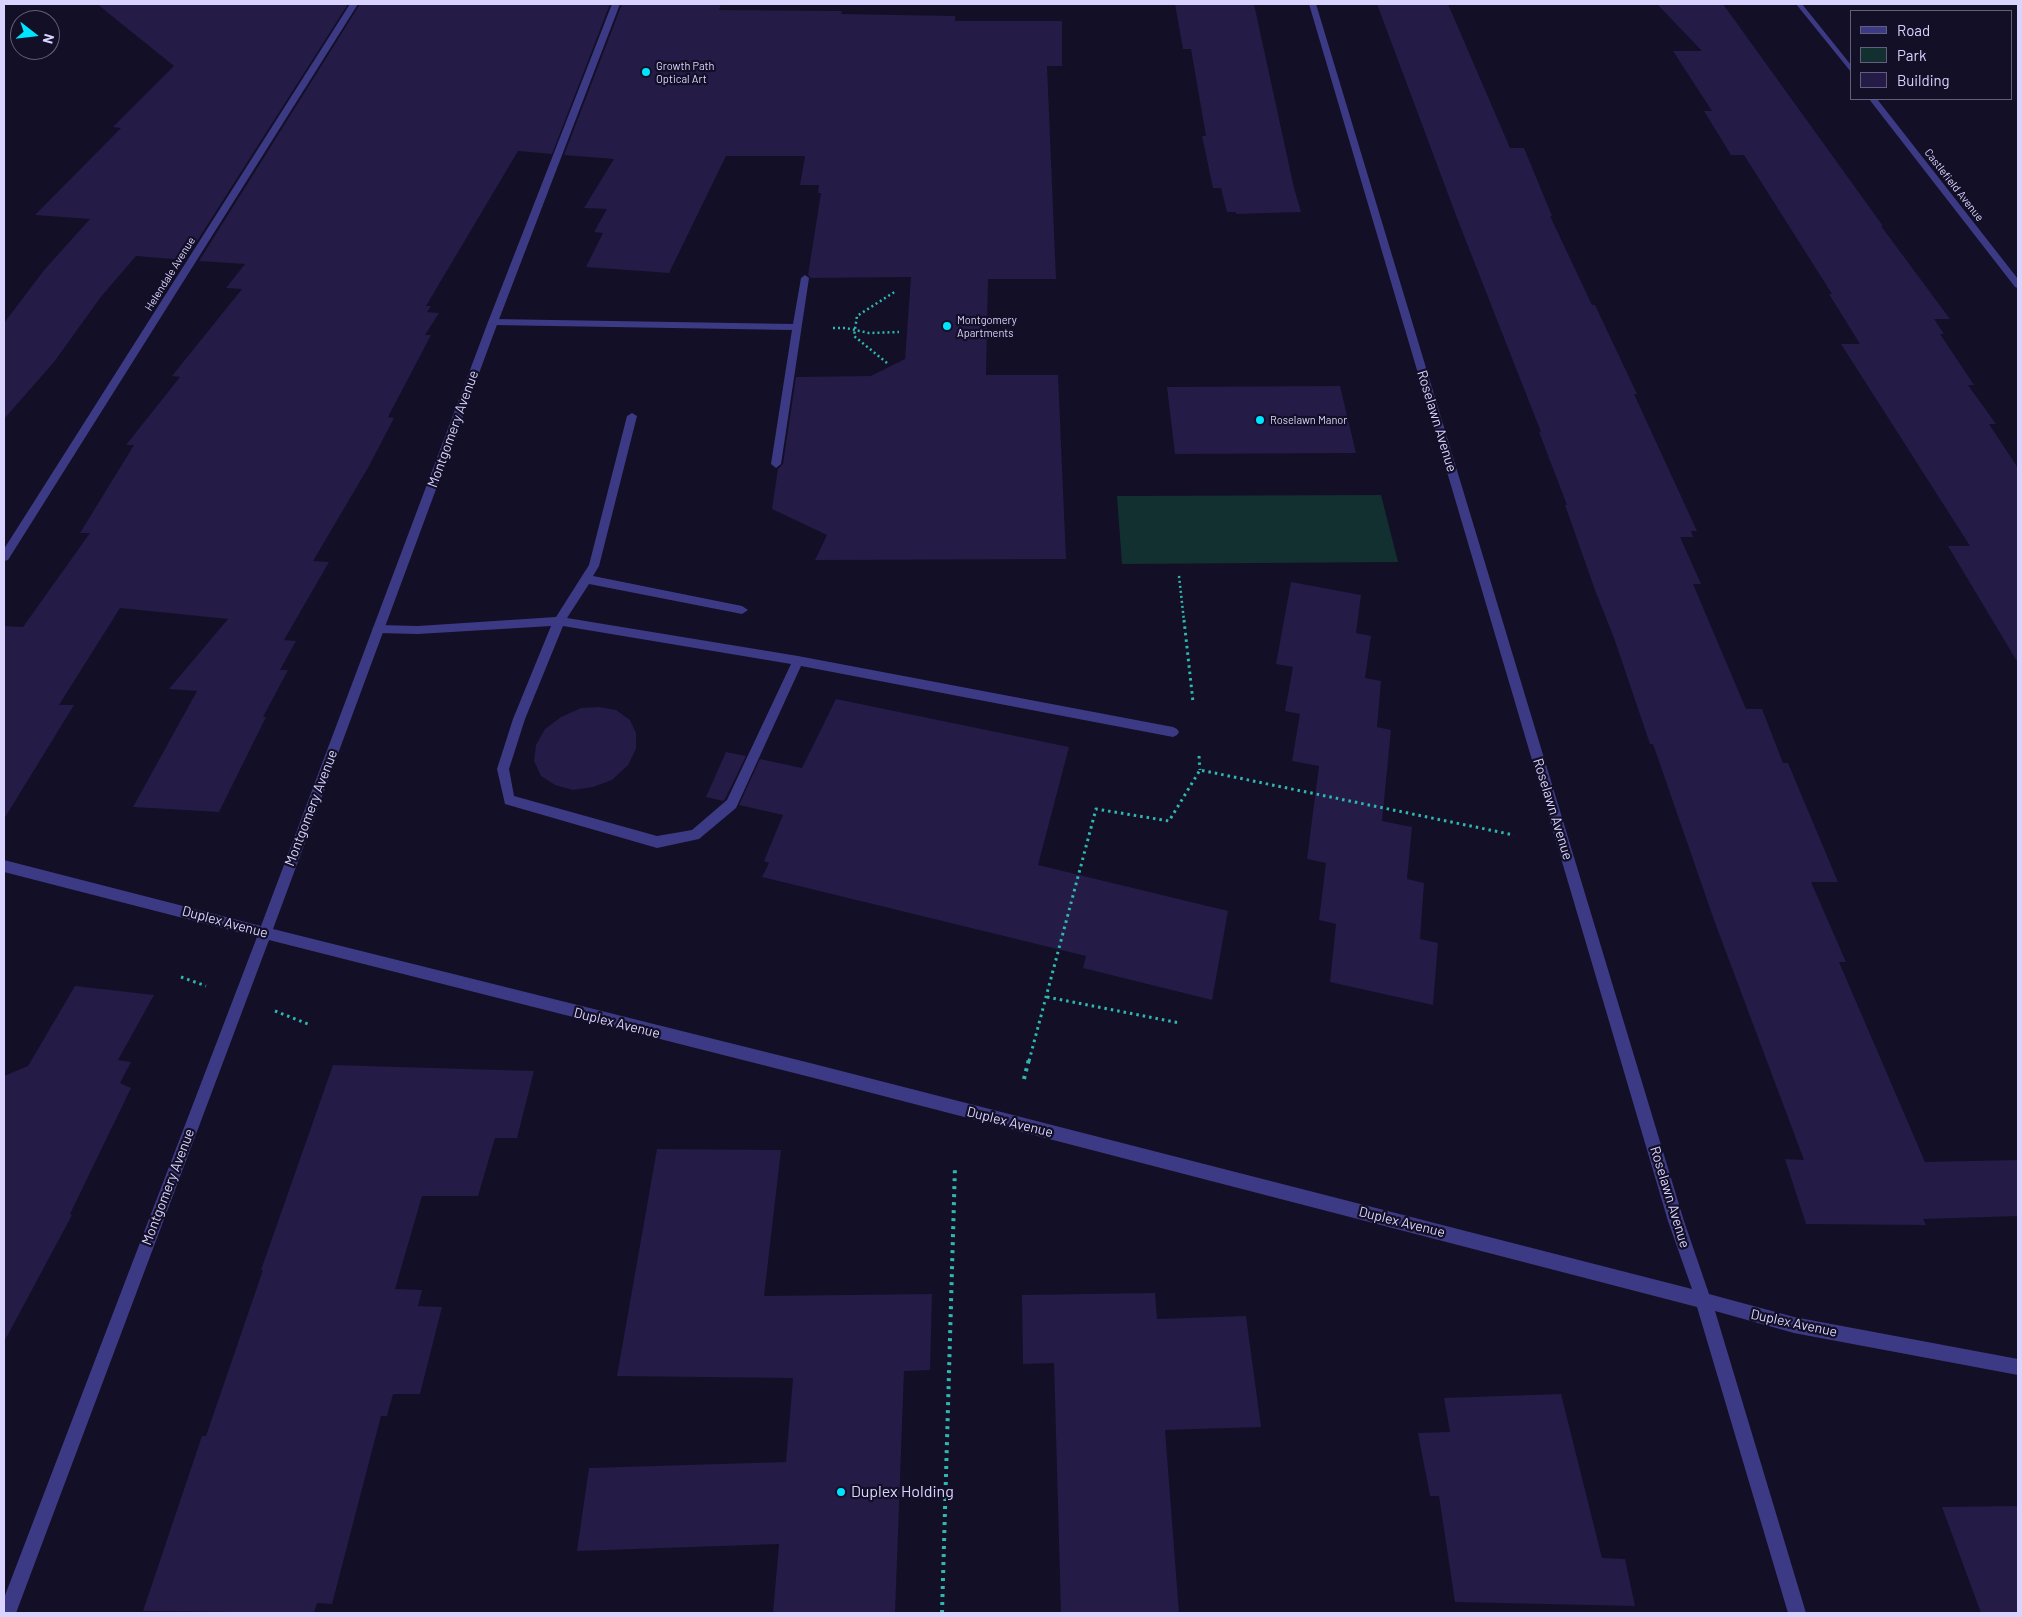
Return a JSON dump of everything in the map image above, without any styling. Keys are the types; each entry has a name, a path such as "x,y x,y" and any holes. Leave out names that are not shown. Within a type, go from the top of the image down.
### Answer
{"street":[{"name":"Helendale Avenue","path":"4,557 354,4"},
{"name":"Montgomery Avenue","path":"8,1613 493,322 616,4"},
{"name":"Roselawn Avenue","path":"1313,4 1673,1211 1704,1302 1727,1385 1797,1613"},
{"path":"1799,4 1850,69"},
{"name":"Castlefield Avenue","path":"1874,100 2018,286"},
{"path":"776,464 805,278"},
{"path":"493,322 797,328"},
{"path":"632,416 594,566 559,621 519,719 503,769 509,800 658,842 695,835 732,804 798,661"},
{"path":"586,579 742,610"},
{"path":"378,629 418,630 559,621 798,661 1173,732"},
{"name":"Duplex Avenue","path":"4,866 327,950 824,1074 1612,1276 1794,1325 2018,1367"}],"path":[{"path":"886,363 854,336 854,330 857,316 896,291"},
{"path":"797,328 846,328 899,332"},
{"path":"1179,576 1194,712"},
{"path":"1024,1079 1096,809 1169,821 1200,770 1198,750"},
{"path":"1200,770 1514,835"},
{"path":"1047,997 1180,1023"},
{"path":"942,1613 955,1166"}],"green space":[{"path":"1381,495 1398,562 1122,564 1117,496"}],"building":[{"path":"97,4 348,4 185,260 136,256 100,298 54,362 4,419 4,323 45,269 90,219 35,215 121,128 113,127 174,66"},
{"path":"360,4 610,4 552,154 518,151 426,306 431,306 427,312 439,313 425,335 431,335 388,417 394,418 369,466 313,561 329,562 284,640 296,641 280,670 288,670 263,717 266,717 219,812 133,807 197,691 169,689 228,619 120,608 59,705 74,705 4,819 4,626 23,627 90,533 80,533 134,445 126,445 180,377 172,376 242,289 226,288 245,264 199,261"},
{"path":"622,4 721,4 719,10 842,11 841,14 955,16 955,21 1062,21 1062,66 1047,66 1056,279 988,279 986,375 1058,375 1066,559 815,560 827,535 772,509 778,469 783,464 796,377 871,376 905,359 911,277 811,278 808,275 821,193 818,193 819,185 800,185 805,156 726,156 669,273 586,267 603,233 594,232 607,209 584,208 614,159 564,155"},
{"path":"1175,4 1254,4 1294,188 1301,212 1236,214 1236,212 1227,212 1221,188 1213,188 1202,136 1206,136 1191,49 1183,49"},
{"path":"1377,4 1448,4 1510,148 1524,148 1552,216 1550,216 1637,394 1634,394 1697,531 1691,531 1693,537 1680,537 1701,584 1693,584 1746,709 1762,709 1783,763 1788,763 1838,882 1811,882 1846,962 1839,962 1925,1162 2018,1160 2018,1216 1923,1219 1926,1225 1806,1224 1785,1159 1804,1160 1714,920 1653,744 1650,744 1614,638 1565,505 1567,505 1539,432 1541,432 1457,218"},
{"path":"1657,4 1723,4 1883,226 1881,226 1950,319 1934,319 1944,334 1940,334 1974,385 1968,385 1996,424 1989,424 2018,468 2018,663 1948,546 1970,546 1841,344 1860,344 1829,294 1832,294 1744,155 1731,155 1704,111 1712,111 1673,51 1702,51"},
{"name":"Roselawn Manor","path":"1340,386 1356,453 1175,454 1167,387"},
{"path":"1291,582 1361,595 1356,633 1371,636 1365,678 1381,681 1377,727 1391,730 1382,821 1412,827 1407,879 1424,883 1420,939 1438,943 1433,1005 1330,982 1336,924 1319,920 1326,863 1307,859 1319,766 1292,761 1300,714 1285,711 1293,667 1276,664"},
{"path":"836,699 1069,747 1038,865 1228,911 1212,1000 1083,968 1086,956 762,877 769,863 764,861 783,815 739,805 760,759 802,768"},
{"path":"599,707 616,710 630,720 636,733 636,749 628,765 612,780 593,787 573,790 555,785 541,776 534,761 536,745 545,729 561,717 581,708"},
{"path":"726,752 746,756 725,799 723,801 706,797"},
{"path":"75,986 154,995 118,1060 131,1062 120,1083 131,1088 70,1214 72,1215 4,1342 4,1076 28,1066"},
{"path":"333,1065 534,1071 517,1138 495,1138 478,1196 422,1196 395,1289 422,1290 418,1306 442,1307 420,1394 393,1394 387,1416 381,1416 332,1604 317,1603 314,1613 143,1611 202,1436 206,1436 263,1270 261,1270"},
{"path":"657,1149 781,1150 764,1296 932,1294 930,1370 904,1371 895,1613 773,1613 779,1544 577,1551 589,1468 786,1462 793,1378 617,1376"},
{"path":"1155,1293 1157,1319 1246,1316 1261,1427 1165,1430 1179,1613 1061,1613 1054,1363 1023,1364 1022,1295"},
{"path":"1561,1394 1602,1558 1625,1559 1635,1606 1455,1602 1439,1496 1430,1496 1418,1433 1450,1432 1444,1398"},
{"path":"2018,1506 2018,1613 1981,1613 1942,1507"}],"place":[{"name":"Growth Path Optical Art","path":"646,72"},
{"name":"Montgomery Apartments","path":"947,326"},
{"name":"Roselawn Manor","path":"1260,420"},
{"name":"Duplex Holding","path":"841,1492"}]}
